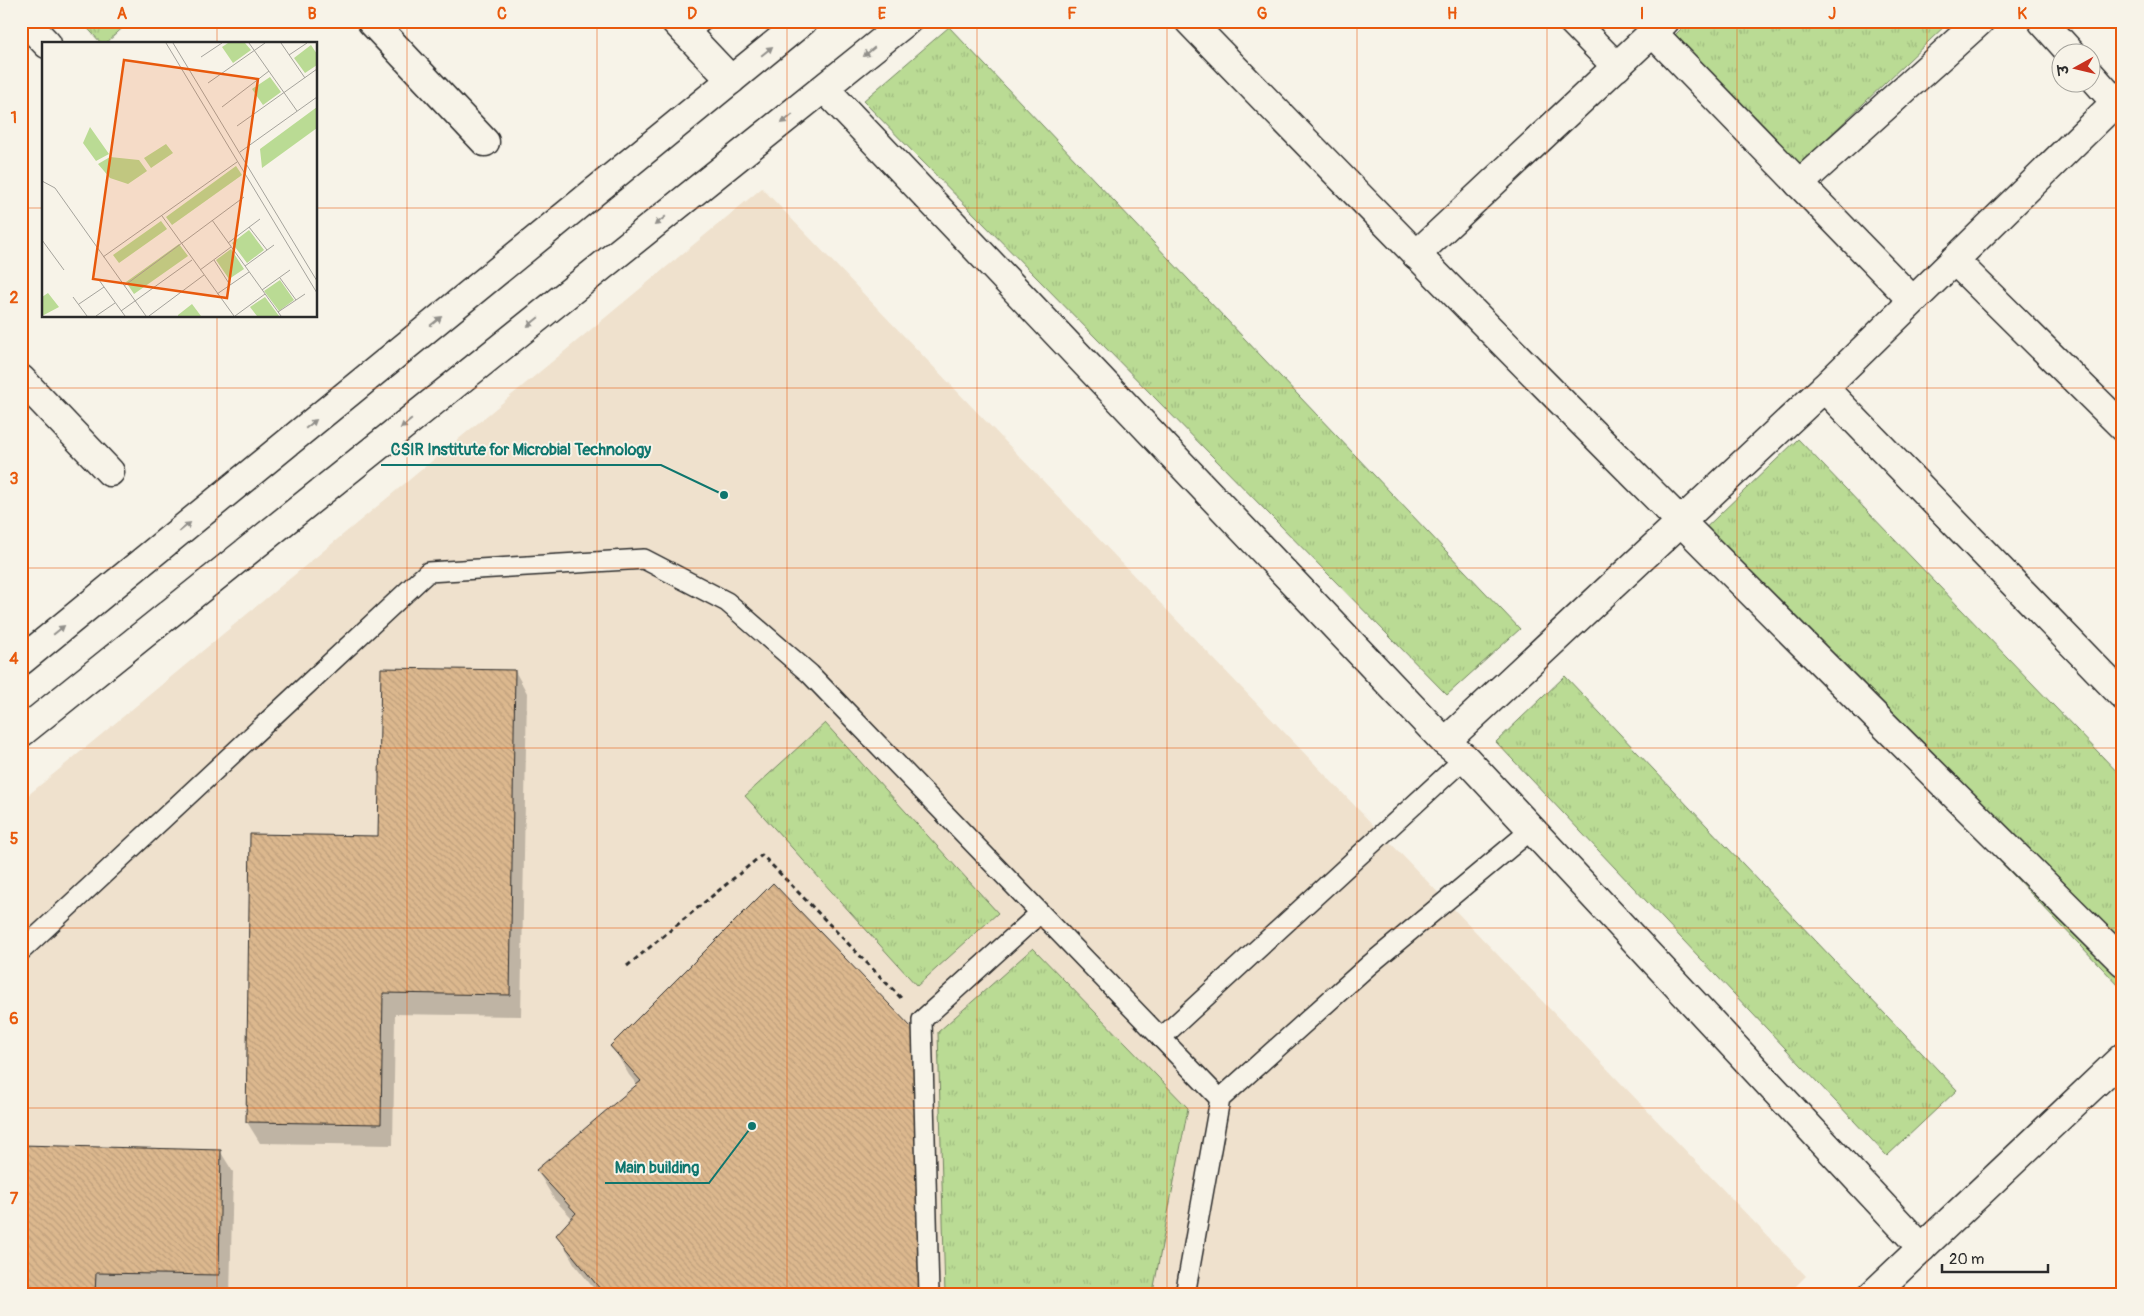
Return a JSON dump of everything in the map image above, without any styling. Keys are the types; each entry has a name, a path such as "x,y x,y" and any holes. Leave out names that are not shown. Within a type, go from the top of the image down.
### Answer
{"street":[{"path":"25,21 45,42"},
{"path":"372,21 485,142"},
{"path":"21,661 803,21"},
{"path":"21,733 907,21"},
{"path":"1189,21 1416,256 1680,522 2123,962"},
{"path":"1572,21 1617,67"},
{"path":"1799,184 1980,21"},
{"path":"2042,21 2061,42"},
{"path":"688,26 731,80"},
{"path":"1416,256 1659,27 1799,184 1912,300"},
{"path":"1455,750 1680,522 1824,388 2119,98 2102,84"},
{"path":"825,88 1531,830 1922,1248"},
{"path":"1954,260 2123,427"},
{"path":"21,379 110,472"},
{"path":"1824,388 2123,696"},
{"path":"1872,1295 2123,1057"}],"lane":[{"path":"21,951 428,572 644,559 727,602 810,674 1220,1099"},
{"path":"1161,1038 1455,750"},
{"path":"1185,1295 1220,1099 1368,966 1531,830"},
{"path":"929,1295 922,1020 1040,913"}],"path":[{"path":"628,966 762,855 922,1020"}],"shaded area":[{"path":"762,188 1806,1276 1787,1295 21,1295 21,801"}],"green space":[{"path":"81,21 130,21 107,42 100,42"},
{"path":"1689,21 1950,21 1798,166 1675,35"},
{"path":"949,27 1520,629 1447,695 863,101"},
{"path":"1798,439 2123,778 2123,990 1693,540"},
{"path":"1565,676 1957,1090 1887,1156 1496,742"},
{"path":"825,723 998,913 917,986 745,796"},
{"path":"1033,948 1188,1108 1153,1292 1150,1295 945,1295 938,1032"}],"building":[{"path":"381,668 515,670 510,995 383,993 381,1124 246,1122 250,834 378,836"},
{"path":"773,883 913,1029 919,1295 605,1295 556,1235 576,1213 536,1170 641,1081 610,1046"},
{"path":"21,1145 221,1150 219,1275 96,1273 95,1295 21,1295"}],"place":[{"name":"CSIR Institute for Microbial Technology","path":"724,495"},
{"name":"Main building","path":"752,1126"}]}
